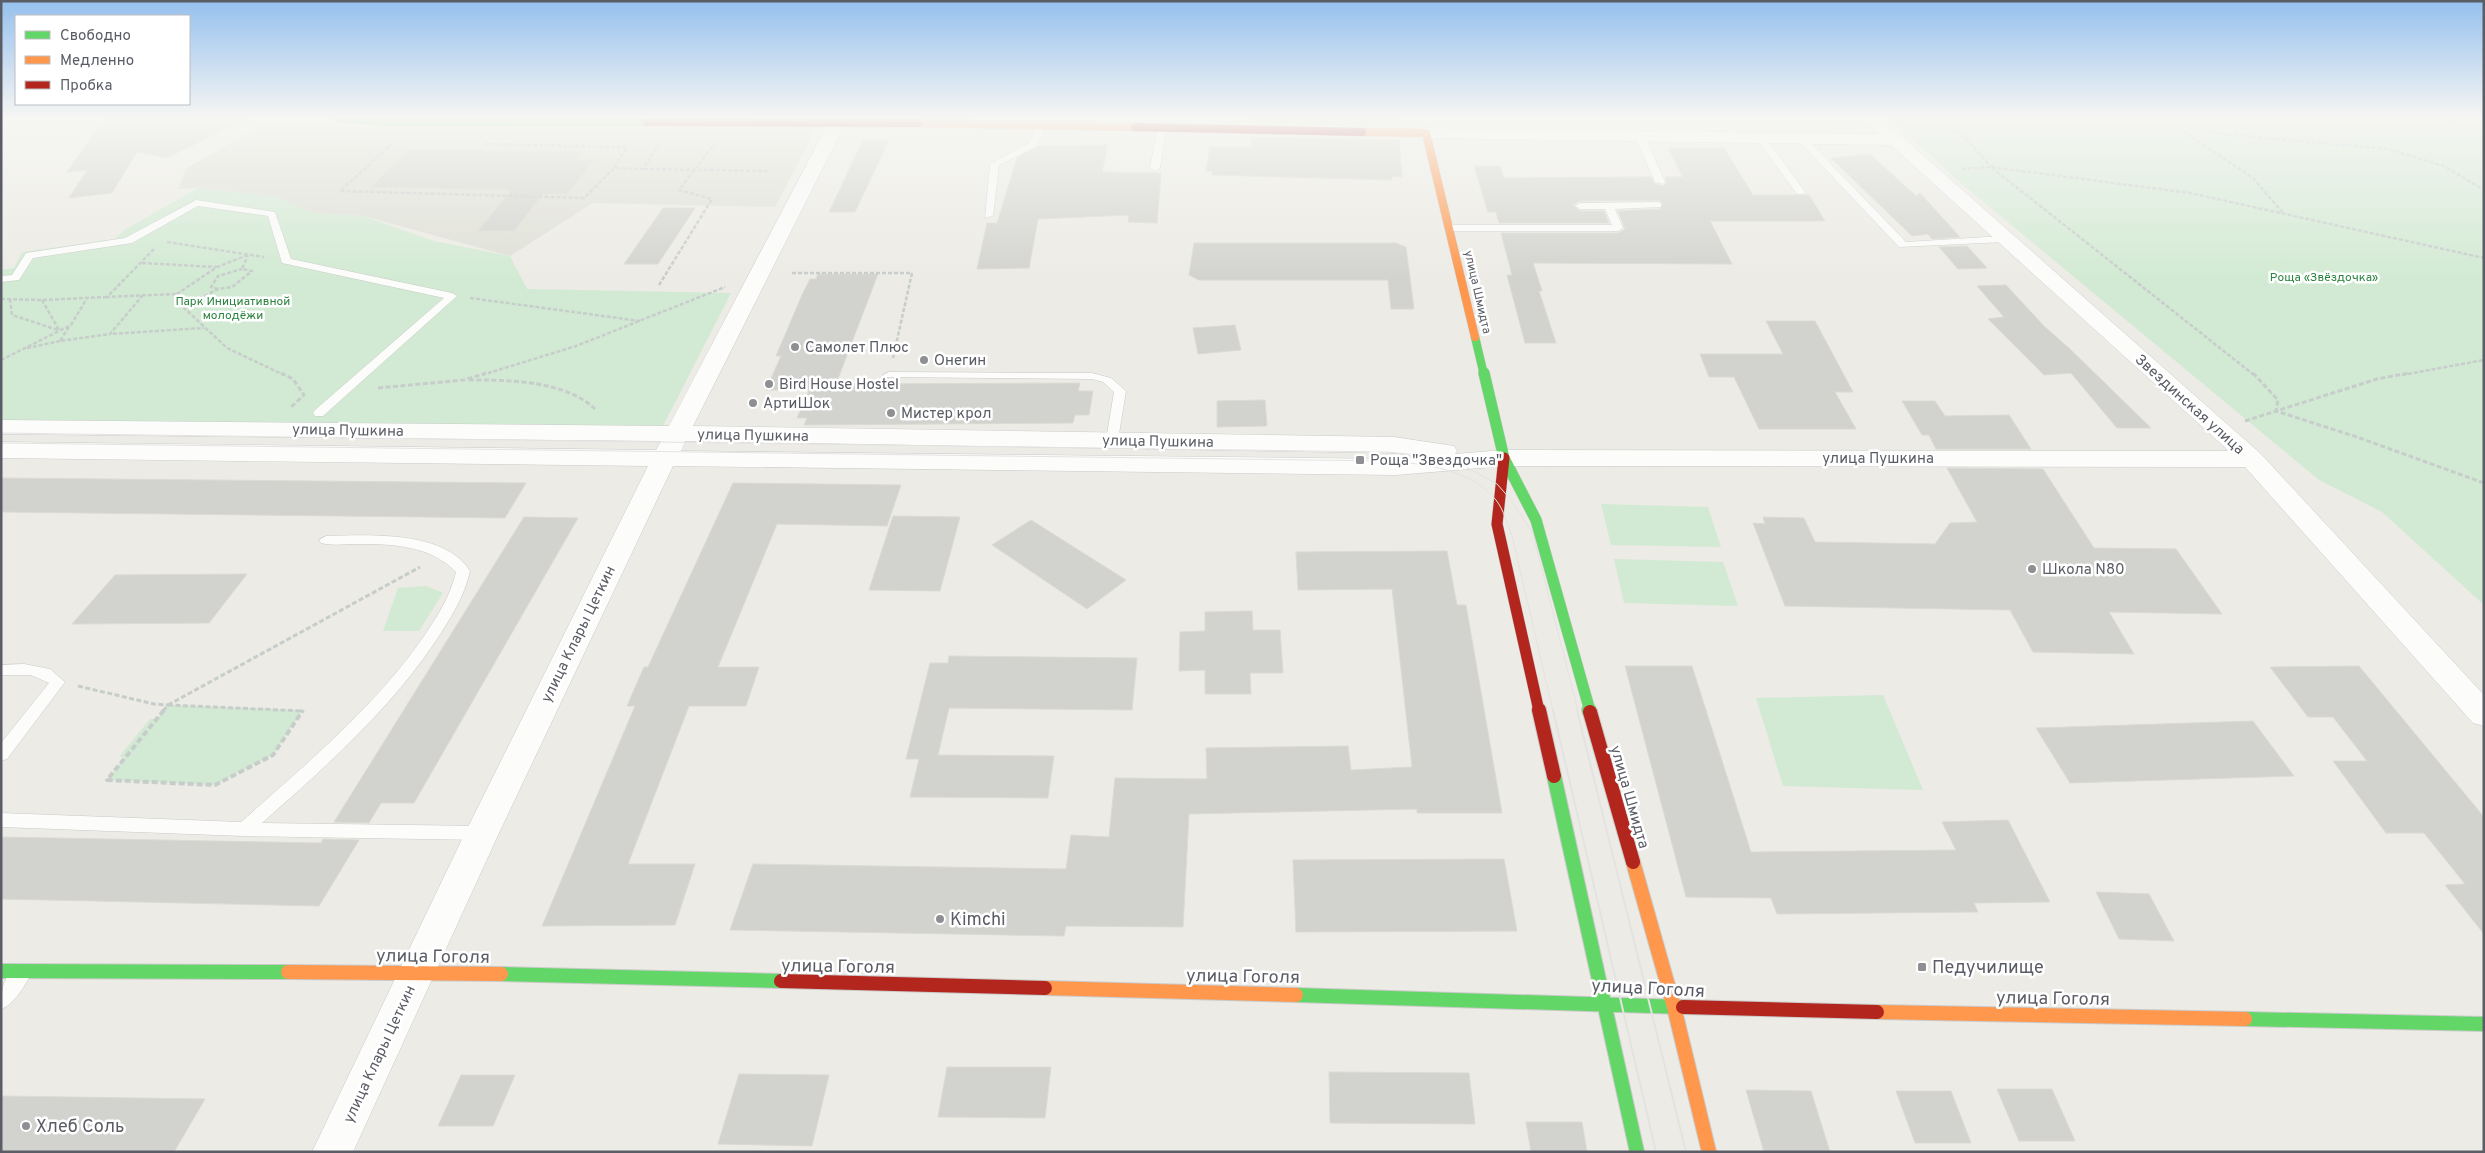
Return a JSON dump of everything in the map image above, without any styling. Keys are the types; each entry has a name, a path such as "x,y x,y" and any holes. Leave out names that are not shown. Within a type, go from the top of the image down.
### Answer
{"street":[{"name":"улица Клары Цеткин","path":"332,1152 482,833 669,446 811,172"},
{"name":"улица Шмидта","path":"1435,172 1504,458 1536,520 1674,1007 1709,1152"},
{"name":"Звездинская улица","path":"1929,172 2252,459 2484,715"},
{"name":"улица Пушкина","path":"1,427 1396,467 1504,458 2252,459"},
{"name":"улица Пушкина","path":"1,450 669,446 1112,440 1394,445 1504,458"},
{"name":"улица Шмидта","path":"1504,458 1497,524 1606,1003 1637,1152"},
{"name":"улица Гоголя","path":"1,971 417,972 1606,1003 1674,1007 2484,1024"}],"lane":[{"path":"988,216 994,172"},
{"path":"1656,172 1660,182"},
{"path":"1785,172 1800,192"},
{"path":"1834,172 1903,245 2004,239"},
{"path":"1,279 14,278 30,255 128,241 196,203 272,214 286,261 452,296"},
{"path":"1580,206 1658,205"},
{"path":"1449,228 1618,228 1609,206"},
{"path":"319,412 452,296"},
{"path":"889,375 1092,376 1107,380 1120,391 1112,440"},
{"path":"244,829 371,714 420,655 459,592 463,571 455,560 438,550 394,540 326,540"},
{"path":"1,670 35,669 49,674 58,682 1,755"},
{"path":"1,820 244,829 482,833"},
{"path":"1,1001 23,971"}],"path":[{"path":"361,172 340,190 584,198 610,172"},
{"path":"659,285 712,199 679,190 693,172"},
{"path":"1997,172 2248,367 2278,400 2276,411"},
{"path":"2029,172 2172,190 2484,258"},
{"path":"2244,172 2253,178 2284,213"},
{"path":"2454,172 2484,190"},
{"path":"162,241 286,261"},
{"path":"107,297 157,246"},
{"path":"1,299 42,300 177,294 217,267 248,255"},
{"path":"242,269 248,255"},
{"path":"142,263 217,267"},
{"path":"183,307 218,289 232,287 252,271 242,269 218,276 211,287 218,289"},
{"path":"792,273 912,273 889,375"},
{"path":"464,380 576,346 758,274"},
{"path":"177,294 183,307 227,348 293,379 304,395"},
{"path":"110,334 143,295"},
{"path":"452,296 641,321"},
{"path":"60,341 87,298"},
{"path":"10,299 12,315 59,330"},
{"path":"42,300 59,330"},
{"path":"1,360 70,325"},
{"path":"20,349 110,334 205,328"},
{"path":"2247,429 2240,422 2377,379 2484,360"},
{"path":"288,411 304,395 464,380 509,380 546,384 589,404 595,408 600,417"},
{"path":"2276,411 2357,437 2484,483"},
{"path":"58,682 154,704 168,705 303,710 273,755 215,785 107,780 168,705 444,554"}],"shaded area":[{"path":"185,172 793,172 775,207 593,203 510,256 363,216 312,213 278,197 198,188 178,189"}],"green space":[{"name":"Роща «Звёздочка»","path":"1949,172 2484,172 2484,605 2382,512 2319,480"},
{"name":"Парк Инициативной молодёжи","path":"198,188 278,197 312,213 363,216 434,241 510,256 527,289 731,293 663,426 1,421 1,270 14,268 22,252 114,239 126,229"},
{"path":"1601,504 1708,507 1721,547 1611,545"},
{"path":"1614,559 1723,562 1738,606 1624,603"},
{"path":"426,586 443,593 419,631 383,631 398,588"},
{"path":"1883,695 1923,790 1783,786 1756,698"},
{"path":"168,705 303,710 273,755 215,785 107,780 125,757 119,757 150,719 157,719"}],"building":[{"path":"86,172 125,172 112,193 69,198"},
{"path":"387,172 585,172 567,194 543,194 514,231 478,231 511,190 371,187"},
{"path":"848,172 874,172 855,212 829,212"},
{"path":"1013,172 1161,173 1157,223 1128,222 1129,215 1038,219 1029,268 977,269 987,223 997,223"},
{"path":"1212,172 1402,172 1402,177 1392,176 1392,180 1212,175"},
{"path":"1476,172 1502,172 1504,178 1651,177 1655,184 1663,186 1667,182 1665,177 1683,177 1680,172 1739,172 1753,195 1809,195 1825,221 1710,221 1732,264 1533,263 1542,291 1539,291 1556,343 1525,343 1507,275 1512,275 1501,233 1618,233 1625,229 1618,211 1661,209 1663,203 1658,200 1580,201 1573,205 1580,211 1604,211 1609,223 1499,223 1496,212 1488,212"},
{"path":"1845,172 1890,172 1916,196 1920,193 1960,237 1932,239 1928,234 1912,236"},
{"path":"663,208 695,208 658,264 624,264"},
{"path":"1194,243 1396,243 1406,247 1414,309 1391,309 1388,280 1199,280 1189,275"},
{"path":"1967,246 1987,268 1958,269 1939,247"},
{"path":"818,274 878,274 836,384 1080,383 1078,391 1093,391 1089,415 1075,415 1073,423 804,425 807,418 797,418 809,390 766,390 781,356 776,356 802,295 810,279 816,279"},
{"path":"2006,285 2044,326 2151,428 2117,428 2071,373 2044,375 1988,319 2004,317 1977,286"},
{"path":"1766,321 1815,321 1853,392 1835,392 1856,429 1759,429 1734,377 1709,377 1700,354 1783,354"},
{"path":"1235,325 1241,350 1198,354 1193,328"},
{"path":"1265,400 1267,426 1217,427 1217,401"},
{"path":"1902,401 1935,401 1945,416 2009,415 2031,449 1936,449 1929,435 1922,435"},
{"path":"1947,468 2043,469 2094,548 2176,549 2222,614 2109,612 2134,654 2033,652 2010,610 1785,606 1753,523 1765,524 1763,517 1804,518 1815,542 1935,544 1950,523 1977,522"},
{"path":"1,478 526,483 505,518 1,512"},
{"path":"733,483 901,485 887,526 777,524 718,667 759,667 746,706 689,706 628,864 695,864 675,925 542,926 635,706 627,706 644,667 648,667"},
{"path":"893,516 960,517 940,591 869,590"},
{"path":"524,517 578,518 414,803 381,803 369,823 334,822"},
{"path":"1031,520 1126,580 1087,609 992,545"},
{"path":"1447,551 1457,605 1466,605 1502,813 1417,813 1417,809 1189,814 1183,927 1066,926 1064,936 730,930 753,864 1066,869 1071,835 1109,837 1115,778 1207,779 1206,748 1348,746 1351,770 1412,767 1392,589 1298,590 1296,552"},
{"path":"247,574 209,623 72,624 115,575"},
{"path":"1252,611 1253,630 1280,630 1283,673 1250,673 1251,694 1205,694 1205,670 1179,671 1180,632 1205,631 1205,612"},
{"path":"949,656 1137,658 1132,710 949,708 938,755 1054,756 1048,798 910,797 919,759 906,759 930,663 948,663"},
{"path":"1625,666 1692,666 1751,852 1956,850 1942,822 2008,820 2050,902 1974,903 1978,912 1777,914 1771,898 1686,897"},
{"path":"2359,666 2484,817 2484,934 2445,885 2465,884 2424,833 2386,833 2333,761 2367,761 2333,717 2308,717 2270,667"},
{"path":"2253,721 2294,776 2070,783 2036,728"},
{"path":"1,837 321,843 323,839 359,840 319,906 1,899"},
{"path":"1504,859 1517,931 1296,932 1293,860"},
{"path":"2096,892 2149,894 2174,941 2119,939"},
{"path":"947,1067 1051,1067 1045,1118 938,1117"},
{"path":"1329,1072 1469,1073 1475,1124 1330,1123"},
{"path":"739,1074 829,1075 812,1146 718,1144"},
{"path":"461,1075 515,1075 493,1126 438,1126"},
{"path":"1997,1089 2052,1089 2075,1141 2019,1141"},
{"path":"1746,1090 1811,1091 1830,1152 1764,1152"},
{"path":"1896,1091 1951,1091 1971,1143 1915,1143"},
{"path":"1,1096 205,1099 174,1152 1,1152"},
{"path":"1526,1122 1582,1122 1587,1152 1531,1152"}],"tram line":[{"path":"1,433 1387,452 1430,456 1459,463 1497,484 1512,501 1533,534 1578,711"},
{"path":"1,443 1388,461 1432,466 1474,481 1486,490 1501,508 1512,536 1553,711"},
{"path":"1553,710 1656,1152"},
{"path":"1577,710 1686,1152"}],"traffic: fast":[{"path":"1475,337 1504,458 1536,520 1590,712"},
{"path":"1554,776 1637,1152"},
{"path":"1,971 288,972"},
{"path":"501,974 781,981"},
{"path":"1296,995 1683,1007"},
{"path":"2245,1019 2484,1024"}],"traffic: slow":[{"path":"1435,172 1475,337"},
{"path":"1633,862 1674,1007 1709,1152"},
{"path":"288,972 501,974"},
{"path":"1045,988 1296,995"},
{"path":"1877,1012 2245,1019"}],"traffic: jam":[{"path":"1504,458 1497,524 1554,776"},
{"path":"1590,712 1633,862"},
{"path":"781,981 1045,988"},
{"path":"1683,1007 1877,1012"}],"place":[{"name":"Самолет Плюс","path":"795,347"},
{"name":"Онегин","path":"924,360"},
{"name":"Bird House Hostel","path":"769,384"},
{"name":"АртиШок","path":"753,403"},
{"name":"Мистер крол","path":"891,413"},
{"name":"Роща \"Звездочка\"","path":"1360,460"},
{"name":"Школа N80","path":"2032,569"},
{"name":"Kimchi","path":"940,919"},
{"name":"Педучилище","path":"1922,967"},
{"name":"Хлеб Соль","path":"26,1126"}]}
